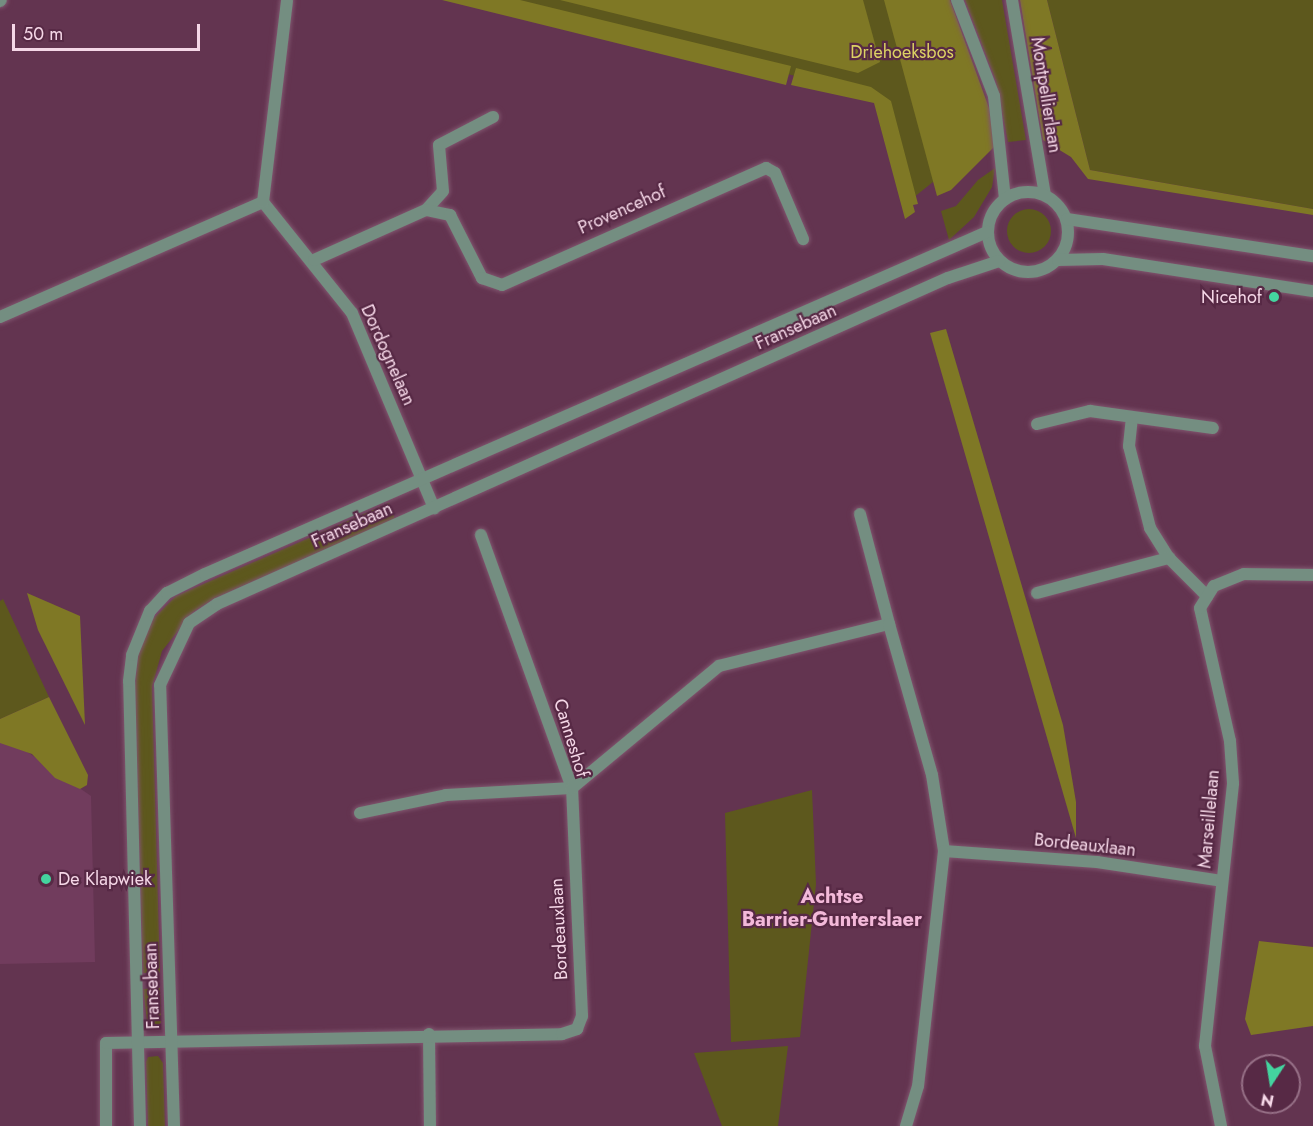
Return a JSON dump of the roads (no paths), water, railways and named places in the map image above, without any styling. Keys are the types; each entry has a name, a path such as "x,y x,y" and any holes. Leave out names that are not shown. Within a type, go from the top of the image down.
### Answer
{"street":[{"path":"0,317 263,202 287,0"},
{"path":"957,0 993,96 1005,199"},
{"name":"Montpellierlaan","path":"1012,0 1045,195"},
{"name":"Provencehof","path":"493,117 439,145 443,191 450,215 483,278 501,285 766,168 775,173 803,240"},
{"path":"314,260 426,210 443,191"},
{"path":"1058,260 1068,241 1066,219 1045,195 1032,192 1005,199 990,219 987,232 999,261 1022,272 1035,272 1058,260 1103,259 1313,291"},
{"name":"Dordognelaan","path":"263,202 314,260 352,313 434,508"},
{"path":"426,210 450,215"},
{"path":"1066,219 1313,256"},
{"name":"Fransebaan","path":"140,1126 129,681 132,655 150,611 167,593 420,477 987,232"},
{"name":"Fransebaan","path":"174,1126 160,685 172,651 189,623 217,604 948,278 999,261"},
{"path":"1037,424 1090,411 1213,428"},
{"path":"1132,417 1129,446 1150,528 1169,558 1207,596 1214,586 1244,574 1313,575"},
{"path":"860,514 932,775 944,851 918,1086 906,1126"},
{"name":"Canneshof","path":"360,813 446,795 572,788 481,535"},
{"path":"1037,593 1169,558"},
{"name":"Marseillelaan","path":"1207,596 1200,608 1230,741 1233,783 1205,1046 1221,1126"},
{"path":"572,788 691,684 719,666 889,624"},
{"name":"Bordeauxlaan","path":"137,1039 172,1043 429,1034 562,1034 577,1029 582,1016 572,788"},
{"name":"Bordeauxlaan","path":"944,851 1097,862 1221,881"},
{"path":"429,1034 429,1126"},
{"name":"Fransebaan","path":"106,1126 106,1043 137,1039"}],"place":[{"name":"Nicehof","path":"1274,297"},
{"name":"De Klapwiek","path":"46,879"}],"district":[{"name":"Achtse Barrier-Gunterslaer","path":"832,908"}],"park label":[{"name":"Driehoeksbos","path":"902,52"}]}
